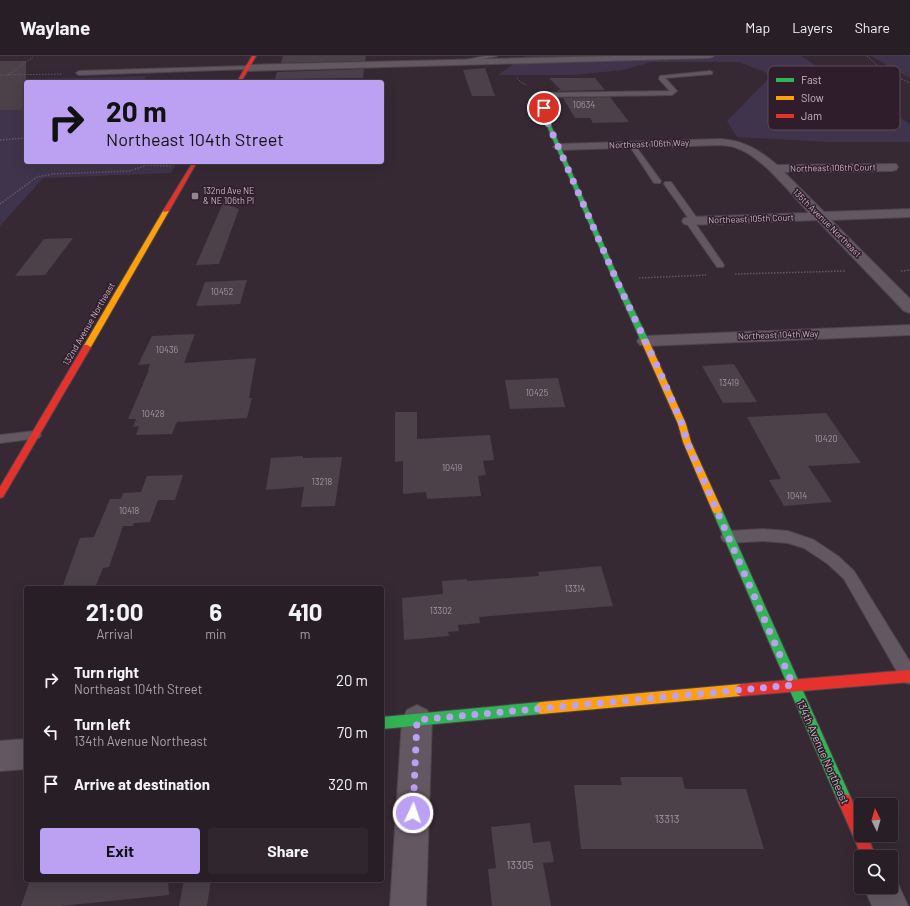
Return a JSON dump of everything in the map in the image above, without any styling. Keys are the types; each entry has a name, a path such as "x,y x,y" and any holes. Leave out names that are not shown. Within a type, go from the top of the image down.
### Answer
{"street":[{"path":"240,80 254,56"},
{"path":"247,68 710,56"},
{"name":"134th Avenue Northeast","path":"540,96 547,121 616,279 646,342 682,424 687,442 728,537 866,850"},
{"name":"Northeast 106th Way","path":"559,147 721,142 739,144"},
{"name":"135th Avenue Northeast","path":"739,144 755,151 910,308"},
{"name":"132nd Avenue Northeast","path":"0,495 194,164"},
{"name":"Northeast 106th Court","path":"774,170 892,167"},
{"name":"Northeast 105th Court","path":"692,221 910,213"},
{"name":"Northeast 104th Way","path":"646,342 910,330"},
{"path":"384,723 793,685 909,676"},
{"path":"408,906 417,720"},
{"path":"0,756 24,754"},
{"path":"885,894 890,906"}],"lane":[{"path":"461,63 461,61 495,56"},
{"path":"79,73 247,68"},
{"path":"540,96 672,93 674,91 665,83 662,77 710,73"},
{"path":"632,144 657,181"},
{"path":"668,184 720,265"},
{"path":"0,439 35,435"},
{"path":"728,537 763,535 788,537 809,544 834,560 849,575 909,676"}],"path":[{"path":"867,56 878,66"},
{"path":"8,75 33,57"},
{"path":"507,62 522,83 535,89 540,96"},
{"path":"0,75 79,73"},
{"path":"900,79 910,83"},
{"path":"0,140 24,138"},
{"path":"0,204 37,177 53,174 129,171 147,165 171,166"},
{"path":"729,274 852,271"},
{"path":"638,278 706,275"}],"shaded area":[{"path":"525,56 801,56 817,66 768,66 768,73 739,62 651,62 623,70 574,75 498,75"},
{"path":"871,56 910,56 910,78 900,72 900,66 889,66"},
{"path":"147,76 144,80 24,80 24,164 176,164 171,173 43,178 0,226 0,80"},
{"path":"768,79 768,130 900,130 900,118 910,124 910,142 828,142 737,137 727,121"}],"building":[{"path":"283,56 366,56 365,61 281,63"},
{"path":"0,61 26,61 26,80 24,80 24,110 0,110"},
{"path":"485,68 495,96 472,96 463,70"},
{"path":"364,69 363,78 275,79 277,72"},
{"path":"549,78 595,78 605,90 558,91 561,90"},
{"path":"610,97 629,122 593,123 590,118 575,118 563,98"},
{"path":"223,203 239,209 219,264 196,265"},
{"path":"73,238 45,275 15,276 44,239"},
{"path":"247,280 240,304 196,306 205,282"},
{"path":"195,334 184,363 256,358 249,398 252,398 247,418 177,422 172,434 136,435 139,426 133,427 136,419 128,419 149,370 150,364 138,365 152,336"},
{"path":"734,364 757,402 723,403 702,366"},
{"path":"558,378 565,407 510,409 505,380"},
{"path":"395,412 417,412 417,439 490,435 494,460 483,461 486,475 478,476 481,496 427,499 426,492 403,494 403,461 395,462"},
{"path":"826,413 861,463 808,466 832,502 784,506 769,480 781,479 747,417"},
{"path":"303,456 303,458 342,457 335,506 301,507 304,487 266,490 271,458"},
{"path":"183,475 175,500 158,500 150,522 134,523 133,526 123,526 109,567 103,568 96,586 63,586 80,538 94,537 110,499 121,499 123,493 141,492 147,476"},
{"path":"601,566 613,606 479,617 480,623 458,625 459,631 448,632 449,636 404,640 402,598 443,594 442,581 467,579 467,581 539,576 538,572"},
{"path":"620,777 682,777 685,789 746,789 764,849 581,849 574,785 622,785"},
{"path":"530,823 533,843 550,841 554,862 543,863 551,906 492,906 488,869 496,868 491,827"},
{"path":"29,882 168,882 169,895 62,906 21,906"},
{"path":"184,882 211,882 207,906 179,906"}],"traffic: fast":[{"path":"540,95 547,121 616,279 645,341"},
{"path":"717,510 845,801"},
{"path":"384,723 541,708"}],"traffic: slow":[{"path":"87,347 166,211"},
{"path":"645,341 682,424 687,442 717,510"},
{"path":"541,708 741,690"}],"traffic: jam":[{"path":"240,80 254,56"},
{"path":"166,211 194,164"},
{"path":"0,495 87,347"},
{"path":"741,690 910,676"},
{"path":"845,801 866,850"}],"place":[{"name":"132nd Ave NE & NE 106th Pl","path":"195,196"}],"route":[{"path":"413,813 417,720 793,685 687,442 682,424 660,372 616,279 547,121 544,108"}]}
